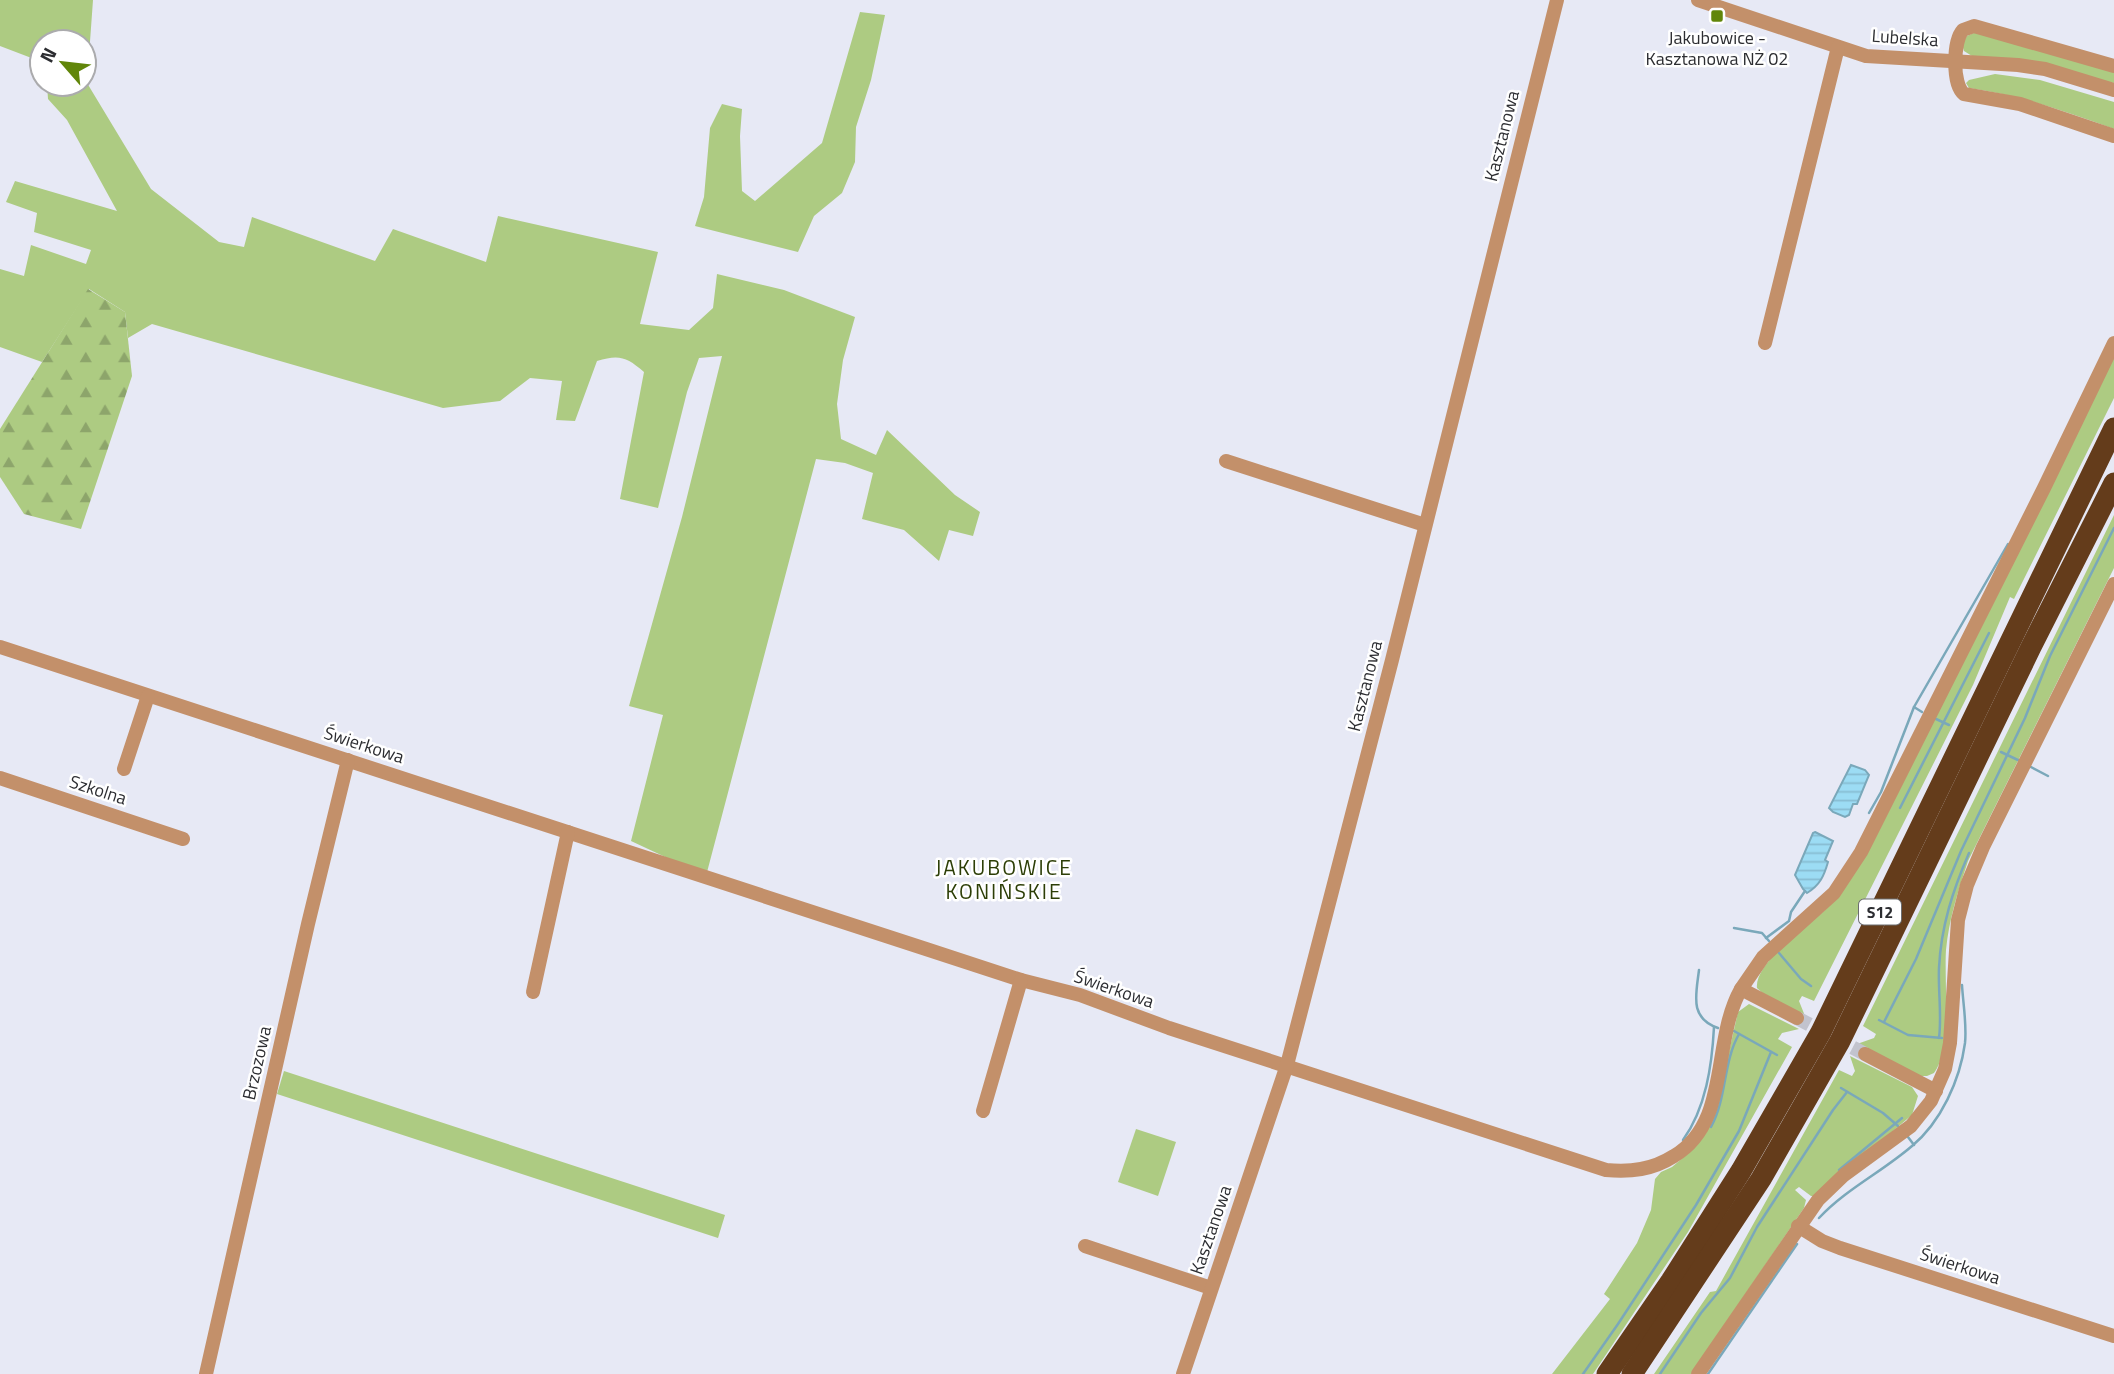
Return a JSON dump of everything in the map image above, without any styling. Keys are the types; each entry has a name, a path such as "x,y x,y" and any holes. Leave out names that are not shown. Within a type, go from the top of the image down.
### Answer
{"highway":[{"name":"S12","path":"1607,1374 1671,1281 1748,1159 1821,1032 2114,428"},
{"name":"S12","path":"1632,1374 1754,1189 1840,1041 2114,483"}],"street":[{"name":"Kasztanowa","path":"1183,1374 1287,1065 1557,0"},
{"name":"Lubelska","path":"1698,0 1866,56 2045,69 2114,90"},
{"path":"2114,66 1975,26 1959,34 1956,81 1964,94 2020,104 2114,135"},
{"path":"1765,343 1839,47"},
{"path":"1797,1018 1741,989 1763,957 1834,893 1861,852 2038,501 2114,343"},
{"path":"1226,461 1424,525"},
{"path":"1698,1374 1818,1200 1836,1182 1912,1126 1936,1091 1945,1069 1950,1044 1957,929 1967,885 1983,847 2114,584"},
{"name":"Świerkowa","path":"0,647 1021,980 1080,995 1169,1028 1606,1170 1628,1172 1663,1163 1685,1149 1705,1123 1712,1107 1728,1017 1741,989"},
{"path":"124,769 148,696"},
{"name":"Brzozowa","path":"206,1374 307,924 348,760"},
{"name":"Szkolna","path":"0,778 183,839"},
{"path":"533,992 568,832"},
{"path":"983,1111 1021,980"},
{"path":"1865,1054 1936,1091"},
{"name":"Świerkowa","path":"1798,1226 1822,1241 1840,1248 2114,1336"},
{"path":"1086,1246 1211,1288"}],"green space":[{"path":"0,0 93,0 91,28 28,28 28,57 0,46"},
{"path":"860,12 885,15 871,80 856,127 855,162 842,193 814,216 798,252 695,226 704,197 710,128 722,104 742,109 742,191 755,201 822,143"},
{"path":"1976,32 2114,70 2114,83 1972,56 1964,51 1962,44 1967,36"},
{"path":"1995,74 2040,80 2114,102 2114,129 2025,100 1969,88 1966,83"},
{"path":"96,98 151,189 219,242 244,247 252,217 375,261 393,229 486,262 498,216 658,252 640,324 689,330 713,308 717,274 784,290 855,317 843,360 837,404 841,439 876,455 887,430 955,495 980,512 973,536 949,530 939,561 904,530 862,519 873,473 845,463 816,459 706,876 631,841 663,715 629,706 682,517 722,356 699,358 687,392 658,508 620,499 644,372 622,358 597,361 575,421 556,420 562,381 530,378 500,401 443,408 152,324 128,338 125,312 89,289 42,362 0,347 0,269 24,276 31,245 86,264 91,250 34,232 37,213 6,202 15,181 117,211 67,120 48,99"},
{"path":"88,289 125,312 132,376 81,529 24,514 0,477 0,429"},
{"path":"2114,357 2114,398 2014,599 2010,597 1973,685 1814,1001 1802,996 1799,1001 1805,1016 1768,998 1757,988 1758,978 1772,957 1825,910"},
{"path":"2114,515 2114,568 1968,861 1947,939 1945,1032 1940,1062 1934,1073 1918,1076 1857,1044 1874,1038 1876,1034 1863,1026"},
{"path":"1749,1004 1799,1029 1782,1033 1778,1039 1792,1047 1688,1232 1593,1374 1552,1374 1610,1299 1604,1294 1637,1243 1651,1210 1655,1179 1691,1151 1706,1133 1715,1113 1738,1012"},
{"path":"1850,1056 1912,1087 1918,1096 1912,1115 1815,1196 1799,1187 1795,1190 1806,1200 1804,1208 1691,1374 1654,1374 1710,1292 1716,1291 1839,1070 1852,1076 1855,1071"},
{"path":"284,1071 725,1215 718,1238 277,1094"},
{"path":"1136,1129 1176,1142 1158,1196 1118,1182"}],"water":[{"path":"1851,765 1865,770 1869,775 1857,804 1853,804 1849,815 1845,817 1829,808"},
{"path":"1815,832 1833,841 1825,860 1828,862 1823,876 1807,893 1795,875"}],"waterway":[{"path":"1884,1022 1916,959 1961,851 2025,718 2050,656 2114,528"},
{"path":"1869,813 1881,792 1914,707 2008,544"},
{"path":"1900,808 1989,633"},
{"path":"1914,707 1922,712"},
{"path":"1936,719 1949,725"},
{"path":"2001,752 2020,761"},
{"path":"2029,766 2048,776"},
{"path":"1939,1038 1942,938 1953,895 1969,853"},
{"path":"1766,938 1789,921 1791,912 1805,891"},
{"path":"1734,928 1762,933 1769,941"},
{"path":"1779,953 1801,979 1811,986"},
{"path":"1699,970 1696,997 1698,1012 1709,1024 1718,1028"},
{"path":"1819,1218 1841,1198 1912,1146 1940,1113 1954,1086 1965,1043 1962,985"},
{"path":"1879,1020 1908,1035 1942,1038"},
{"path":"1683,1140 1697,1114 1706,1086 1714,1027"},
{"path":"1734,1031 1777,1055"},
{"path":"1711,1127 1720,1104 1730,1056 1739,1034"},
{"path":"1583,1374 1696,1205 1739,1131 1771,1052"},
{"path":"1841,1088 1883,1113 1898,1126"},
{"path":"1660,1374 1701,1313 1730,1278 1757,1227 1847,1092"},
{"path":"1839,1170 1902,1118"},
{"path":"1908,1137 1914,1145"},
{"path":"1708,1374 1797,1244"}],"tunnel":[{"path":"1797,1018 1865,1054"}],"place":[{"name":"Jakubowice - Kasztanowa NŻ 02","path":"1717,16"}],"district":[{"name":"JAKUBOWICE KONIŃSKIE","path":"1004,880"}]}
